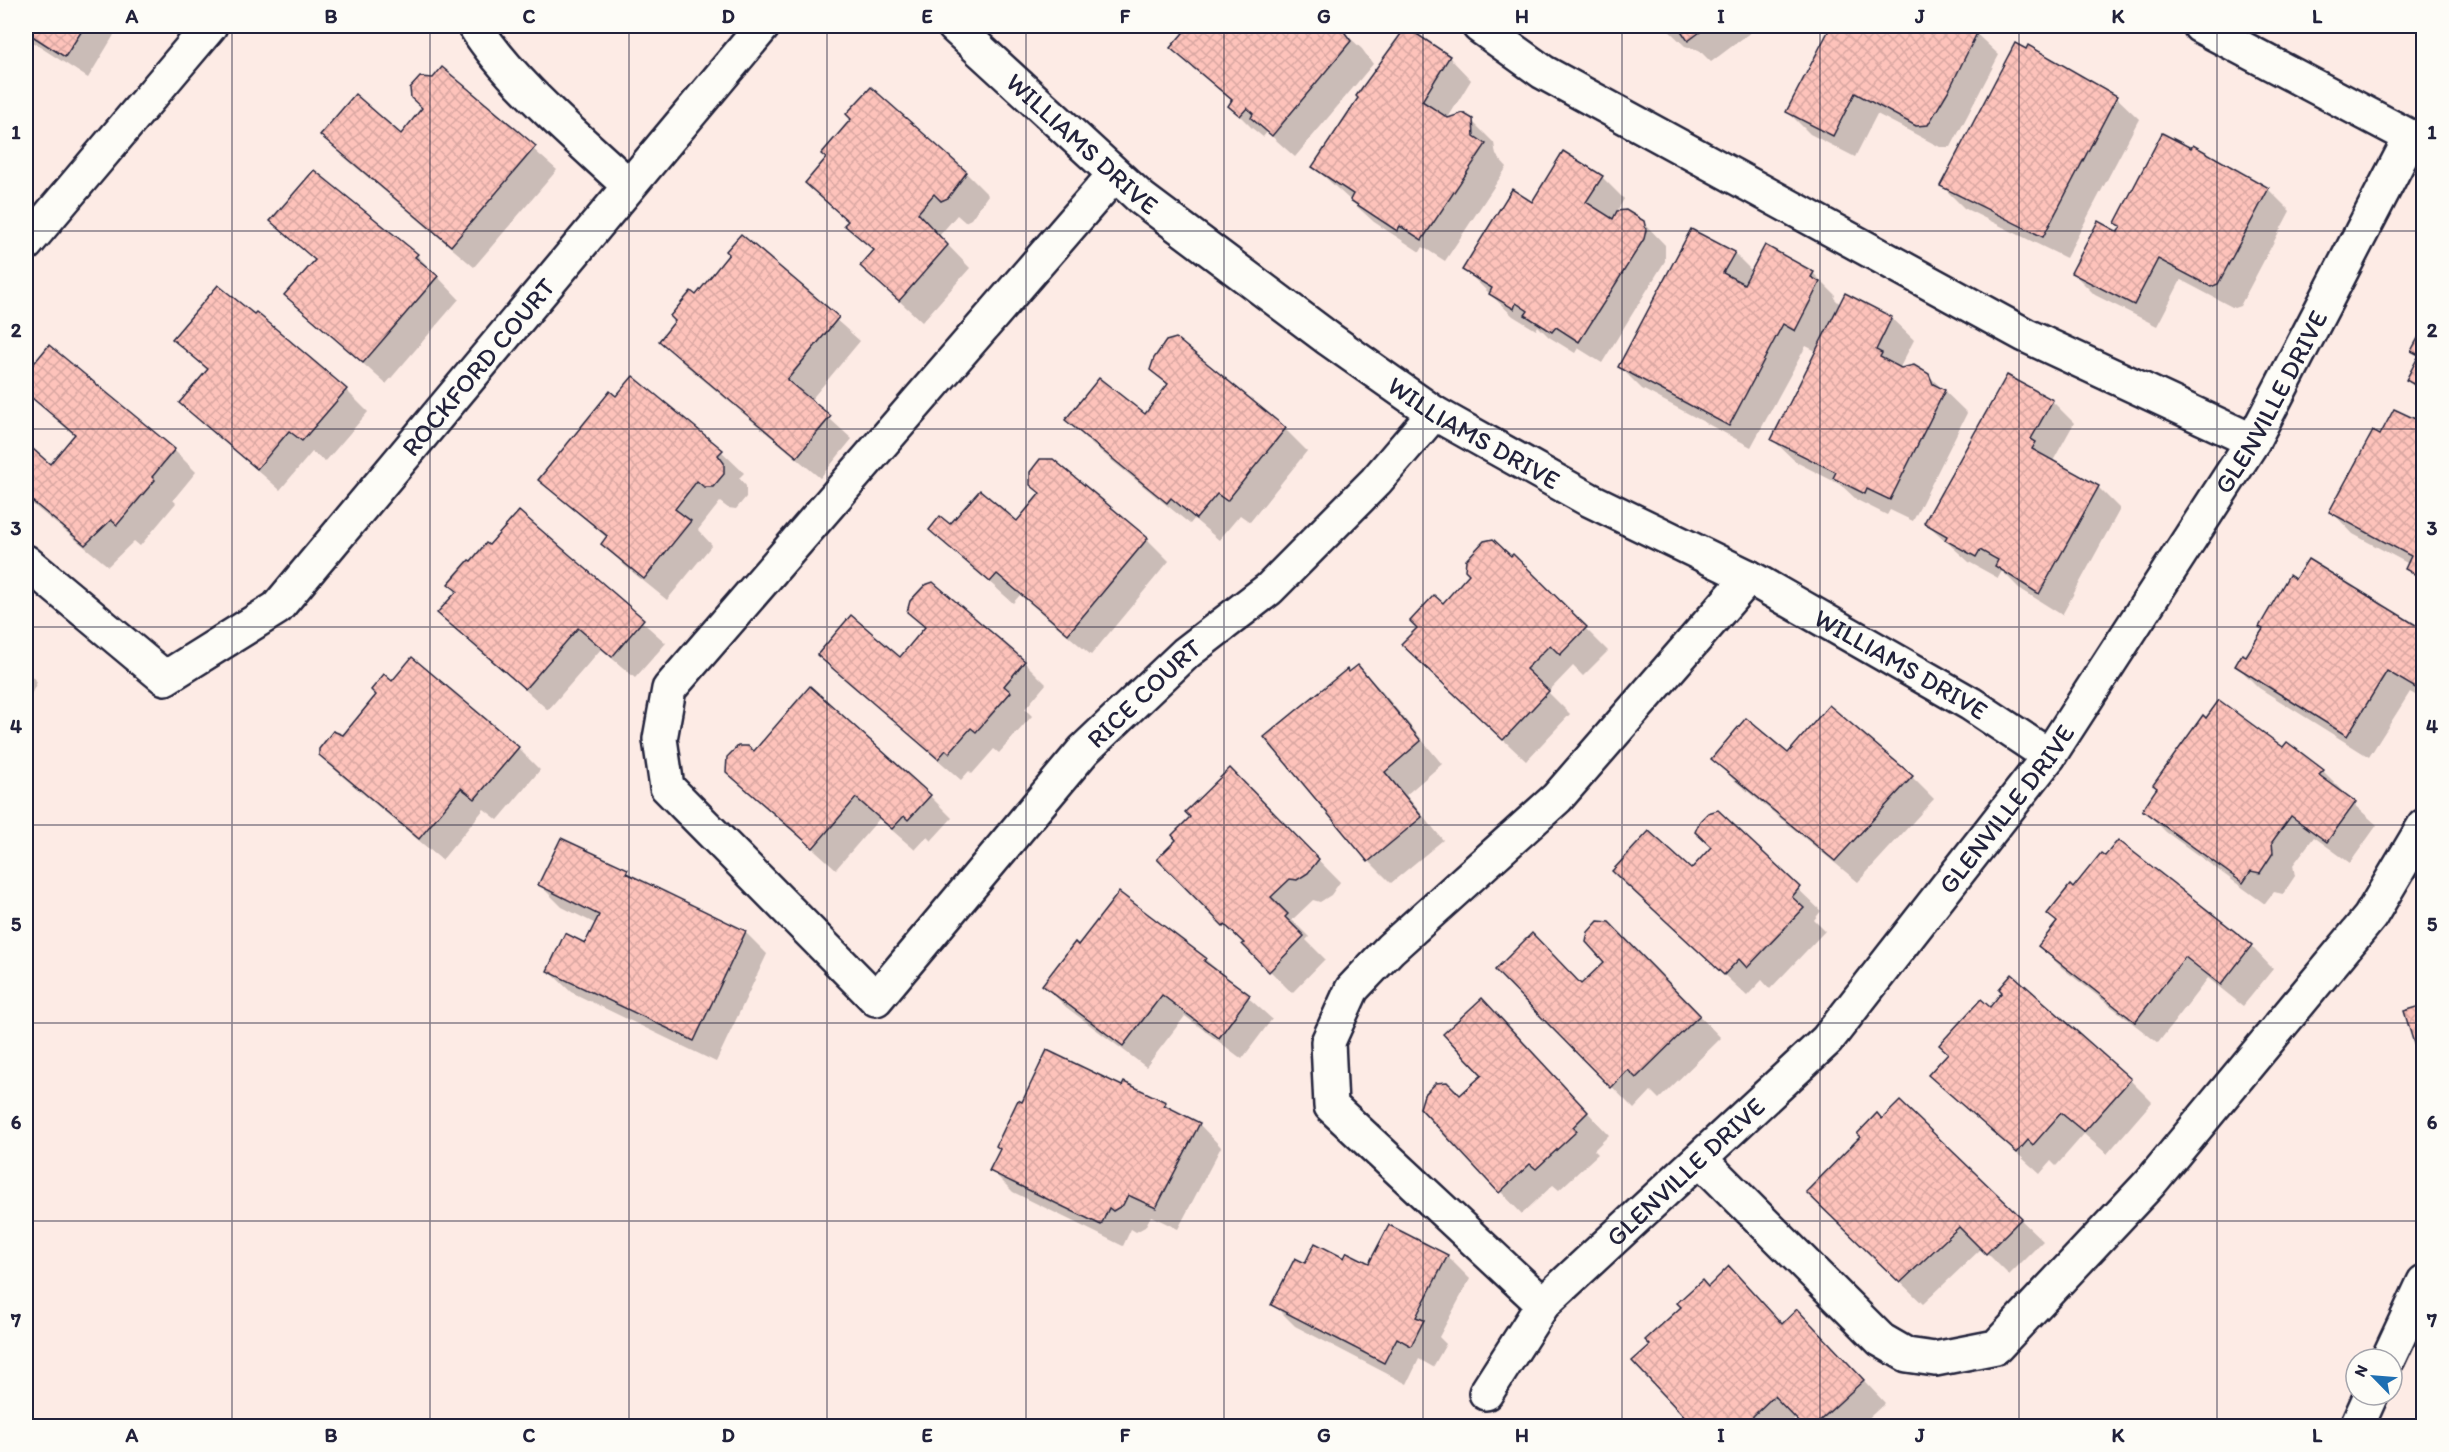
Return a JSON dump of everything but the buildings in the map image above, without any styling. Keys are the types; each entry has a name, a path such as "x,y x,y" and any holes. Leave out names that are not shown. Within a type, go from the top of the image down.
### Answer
{"street":[{"path":"26,244 210,26"},
{"path":"475,26 487,45 552,113 628,185"},
{"name":"ROCKFORD COURT","path":"26,562 165,678 277,608 763,26"},
{"name":"WILLIAMS DRIVE","path":"954,26 1141,198 1329,339 1434,412 1588,499 1749,577 1971,704 2049,756"},
{"path":"1479,26 1543,72 2025,335 2253,441"},
{"path":"2200,26 2417,140"},
{"name":"GLENVILLE DRIVE","path":"1486,1393 1543,1304 1827,1040 2049,756 2253,441 2417,140"},
{"name":"RICE COURT","path":"1114,175 669,689 660,739 667,787 876,999 1084,750 1186,654 1269,589 1376,481 1434,412"},
{"path":"1543,1304 1331,1106 1328,1041 1352,989 1390,949 1557,798 1749,577"},
{"path":"1700,1159 1881,1340 1907,1355 1935,1359 1996,1347 2150,1183 2355,936 2370,917 2424,826"},
{"path":"2394,1347 2424,1282"},
{"path":"2356,1426 2365,1407"}]}
